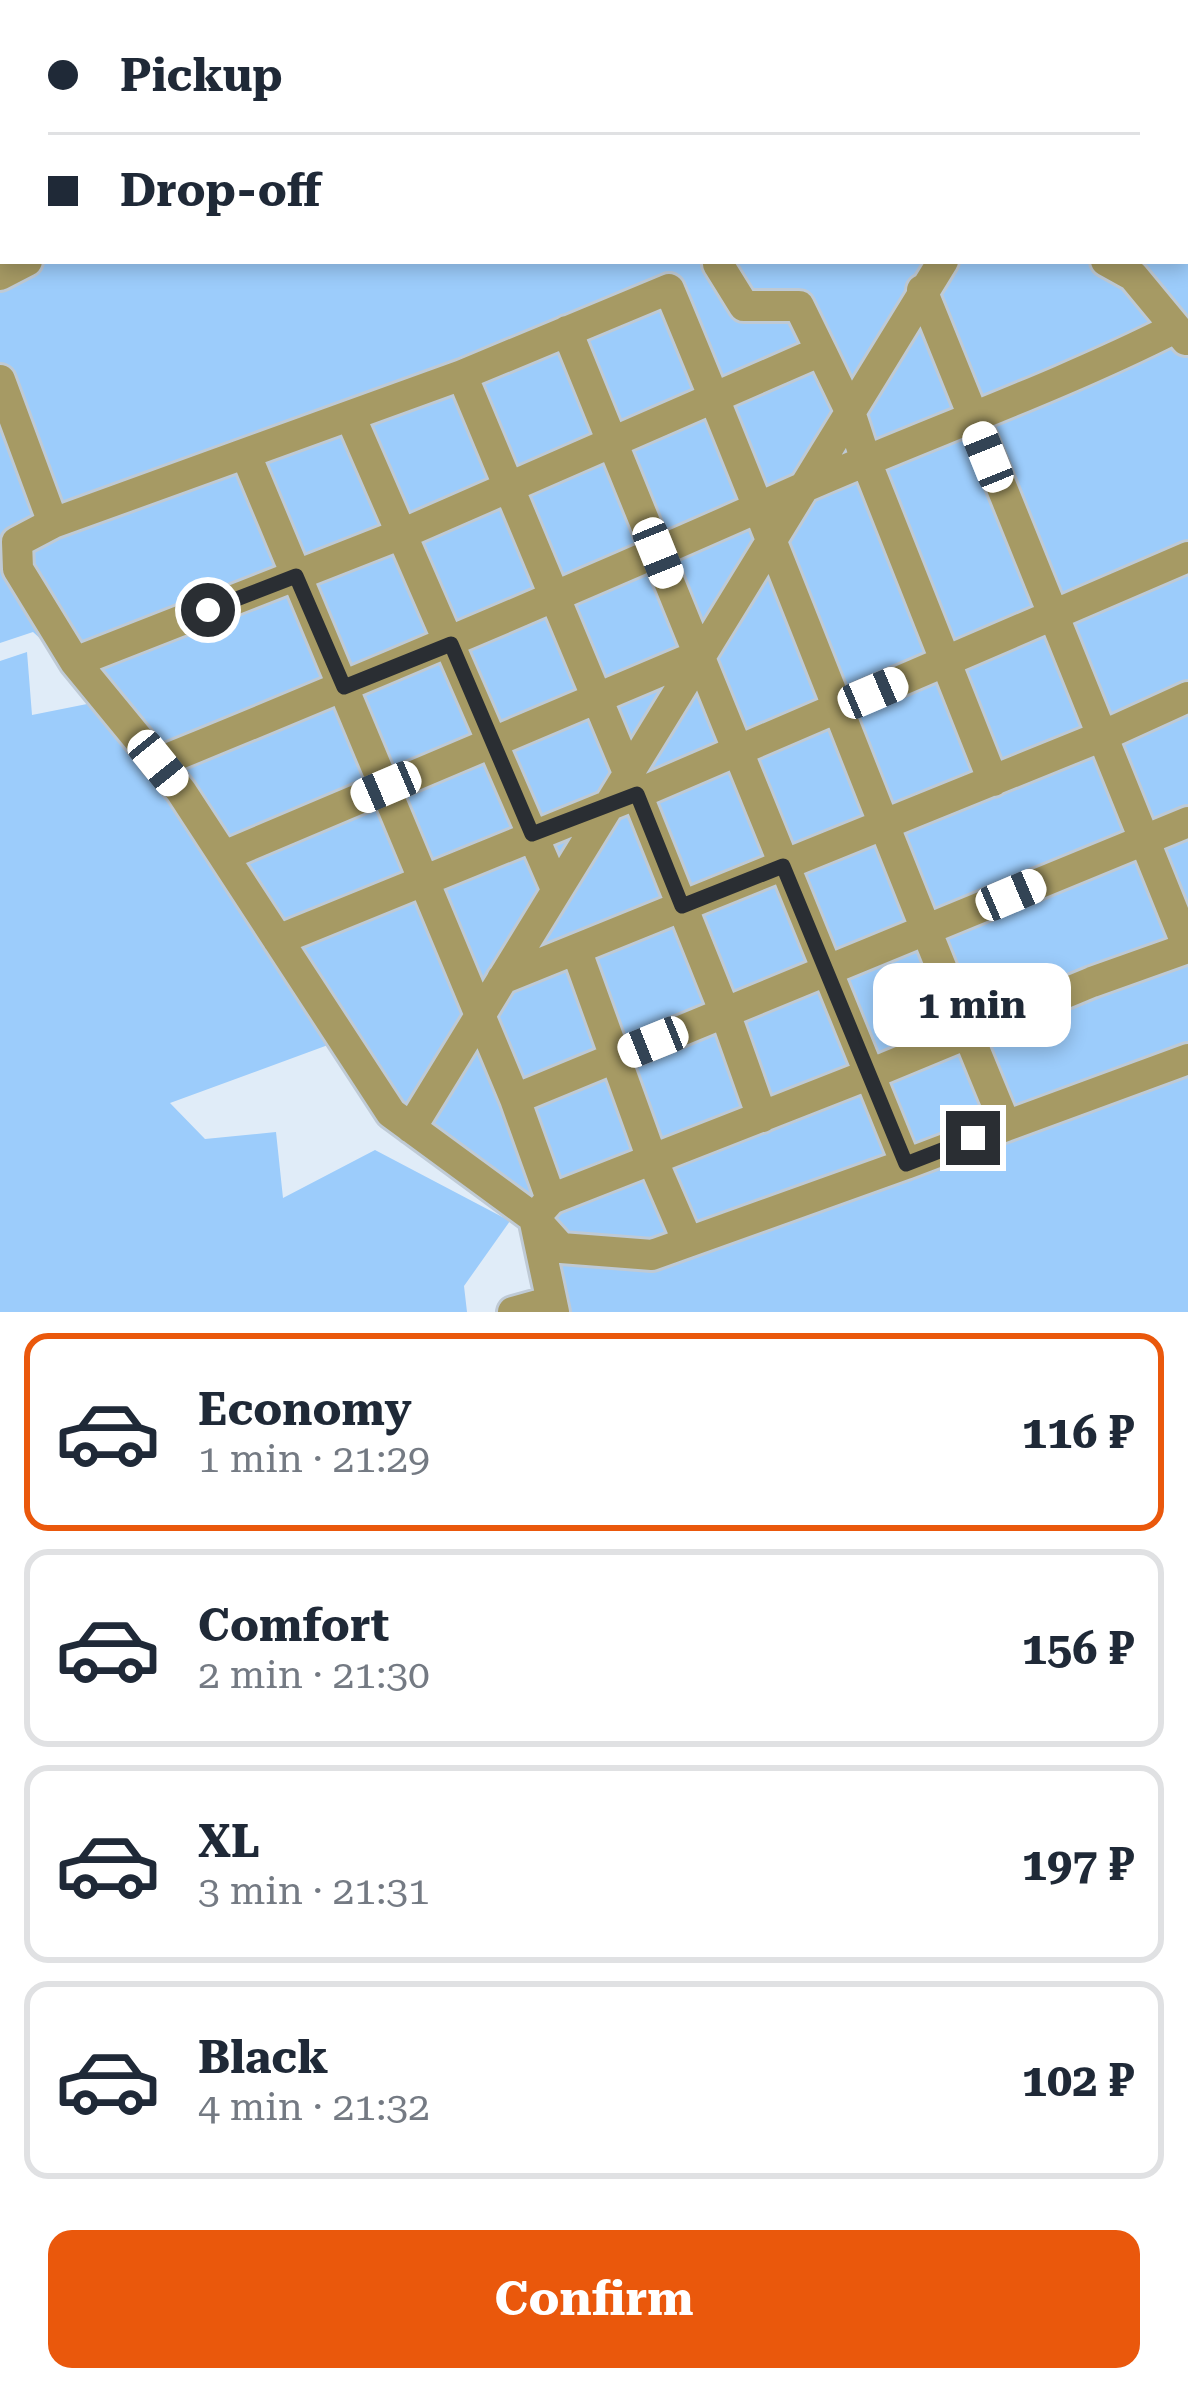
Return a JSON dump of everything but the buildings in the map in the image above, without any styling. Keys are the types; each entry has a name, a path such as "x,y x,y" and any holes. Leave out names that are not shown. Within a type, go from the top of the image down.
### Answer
{"street":[{"path":"717,264 669,289 462,375 53,523 17,542 18,569 75,662 158,763 224,856 391,1113 543,1208 561,1248 652,1255 1188,1059"},
{"path":"722,264 744,306 799,306 849,409 993,781"},
{"path":"411,1128 556,890 624,791 766,522 800,490 941,264"},
{"path":"800,490 1114,358 1182,335 1133,276 1111,264"},
{"path":"669,289 1006,1126"},
{"path":"543,1208 652,1160 1187,948 922,290"},
{"path":"566,331 906,1164"},
{"path":"75,662 404,533 821,351"},
{"path":"462,375 594,697 624,791 682,906 762,1117"},
{"path":"0,380 53,523"},
{"path":"351,418 556,890"},
{"path":"246,455 515,1100 543,1208 552,1307 513,1312"},
{"path":"158,763 451,644 658,553 766,522"},
{"path":"278,940 624,791 837,709 1188,557"},
{"path":"224,856 699,655"},
{"path":"502,979 1188,697"},
{"path":"515,1100 1188,822"},
{"path":"576,949 652,1160 688,1243"}],"shaded area":[{"path":"0,264 1188,264 1188,1312 547,1312 527,1224 386,1124 176,800 66,662 33,632 0,643"},
{"path":"27,652 32,715 92,703 173,805 328,1045 170,1103 205,1139 276,1132 283,1198 375,1150 510,1221 464,1286 467,1312 0,1312 0,661"}],"route":[{"path":"208,610 296,576 344,687 451,644 532,834 637,794 682,906 783,866 906,1164 973,1138"}]}
